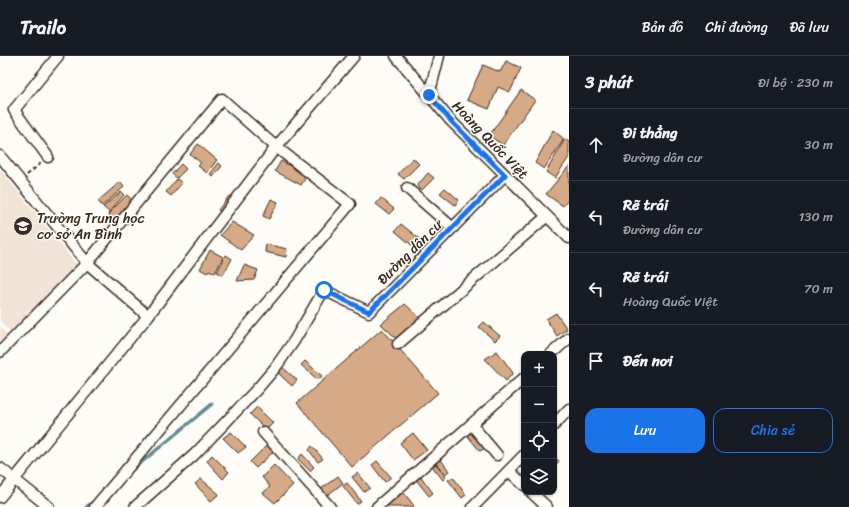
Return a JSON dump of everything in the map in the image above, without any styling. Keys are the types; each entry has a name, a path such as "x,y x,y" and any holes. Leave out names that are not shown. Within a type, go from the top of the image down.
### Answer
{"street":[{"path":"48,157 14,110 58,56"},
{"path":"0,497 148,316 276,147 354,56"},
{"name":"Hoàng Quốc Việt","path":"396,56 451,121 546,217 569,238"},
{"path":"429,95 439,56"},
{"path":"0,352 87,263 222,99 276,147 350,204 95,507"},
{"path":"0,156 87,263 148,316"},
{"name":"Đường dân cư","path":"135,507 194,455 258,388 275,368 294,341 324,290 369,312 505,175"},
{"path":"407,188 454,228"},
{"path":"398,344 546,217"},
{"path":"554,351 569,338"},
{"path":"377,507 521,381"},
{"path":"556,423 569,409"},
{"path":"471,424 497,455"},
{"path":"263,432 330,507"},
{"path":"473,507 521,458"},
{"path":"0,468 49,507"},
{"path":"509,471 521,482"},
{"path":"534,495 547,507"}],"path":[{"path":"20,181 48,157"}],"shaded area":[{"name":"Trường Trung học cơ sở An Bình","path":"0,169 77,265 12,334 0,321"},
{"path":"0,327 9,336 0,345"}],"building":[{"path":"506,61 521,68 510,92 498,87 489,109 467,100 483,65 500,72"},
{"path":"521,90 535,100 503,145 489,136"},
{"path":"553,130 564,139 544,169 535,163"},
{"path":"565,139 569,142 569,157 555,178 546,172"},
{"path":"198,144 217,160 207,173 198,166 201,163 190,154"},
{"path":"413,158 419,164 404,179 398,174"},
{"path":"281,161 307,175 301,185 275,171"},
{"path":"219,163 222,166 213,177 210,174"},
{"path":"181,164 186,169 177,178 172,174"},
{"path":"569,166 569,199 563,206 546,194"},
{"path":"428,173 434,178 422,190 417,186"},
{"path":"177,179 182,183 171,196 166,192"},
{"path":"120,182 124,187 102,206 98,201"},
{"path":"445,188 459,200 455,205 440,193"},
{"path":"121,192 124,195 109,212 103,207"},
{"path":"127,195 134,202 115,221 108,214"},
{"path":"229,196 235,201 224,215 218,210"},
{"path":"381,198 394,209 389,214 376,204"},
{"path":"271,199 278,202 269,219 263,216"},
{"path":"232,222 254,235 241,250 220,235"},
{"path":"401,224 428,246 422,254 395,231"},
{"path":"266,244 287,249 286,257 265,252"},
{"path":"210,250 223,257 215,273 209,270 207,273 200,269"},
{"path":"226,255 232,259 223,275 217,272"},
{"path":"244,265 258,270 254,280 237,281"},
{"path":"405,304 421,319 396,338 381,324"},
{"path":"556,313 567,329 557,336 546,319"},
{"path":"484,322 500,336 495,341 479,327"},
{"path":"382,329 438,393 352,467 297,403"},
{"path":"497,351 513,373 506,381 485,359"},
{"path":"305,361 322,376 318,380 301,365"},
{"path":"281,366 297,380 292,386 276,371"},
{"path":"257,407 273,423 266,430 250,414"},
{"path":"471,430 485,448 480,451 467,435"},
{"path":"231,432 246,447 238,453 223,438"},
{"path":"413,433 427,450 413,460 400,443"},
{"path":"267,445 274,451 256,468 250,462"},
{"path":"312,446 323,459 318,462 309,450"},
{"path":"302,454 314,467 310,471 298,459"},
{"path":"212,455 229,472 223,479 207,461"},
{"path":"439,457 449,471 445,474 434,461"},
{"path":"377,461 391,477 385,482 372,465"},
{"path":"436,464 446,477 443,480 432,466"},
{"path":"274,465 293,485 275,503 263,493 270,487 262,477"},
{"path":"358,473 370,488 364,492 352,477"},
{"path":"419,474 433,493 429,496 414,477"},
{"path":"338,476 343,483 325,497 321,489"},
{"path":"453,477 466,495 462,498 448,480"},
{"path":"201,479 219,494 211,501 195,484"},
{"path":"347,483 361,501 357,504 343,486"},
{"path":"401,489 414,506 389,507 385,501"}],"waterway":[{"path":"130,472 212,404"},
{"path":"86,507 94,501"}],"place":[{"name":"Trường Trung học cơ sở An Bình","path":"23,226"}],"route":[{"path":"324,290 369,312 505,175 451,121 429,95"}]}
